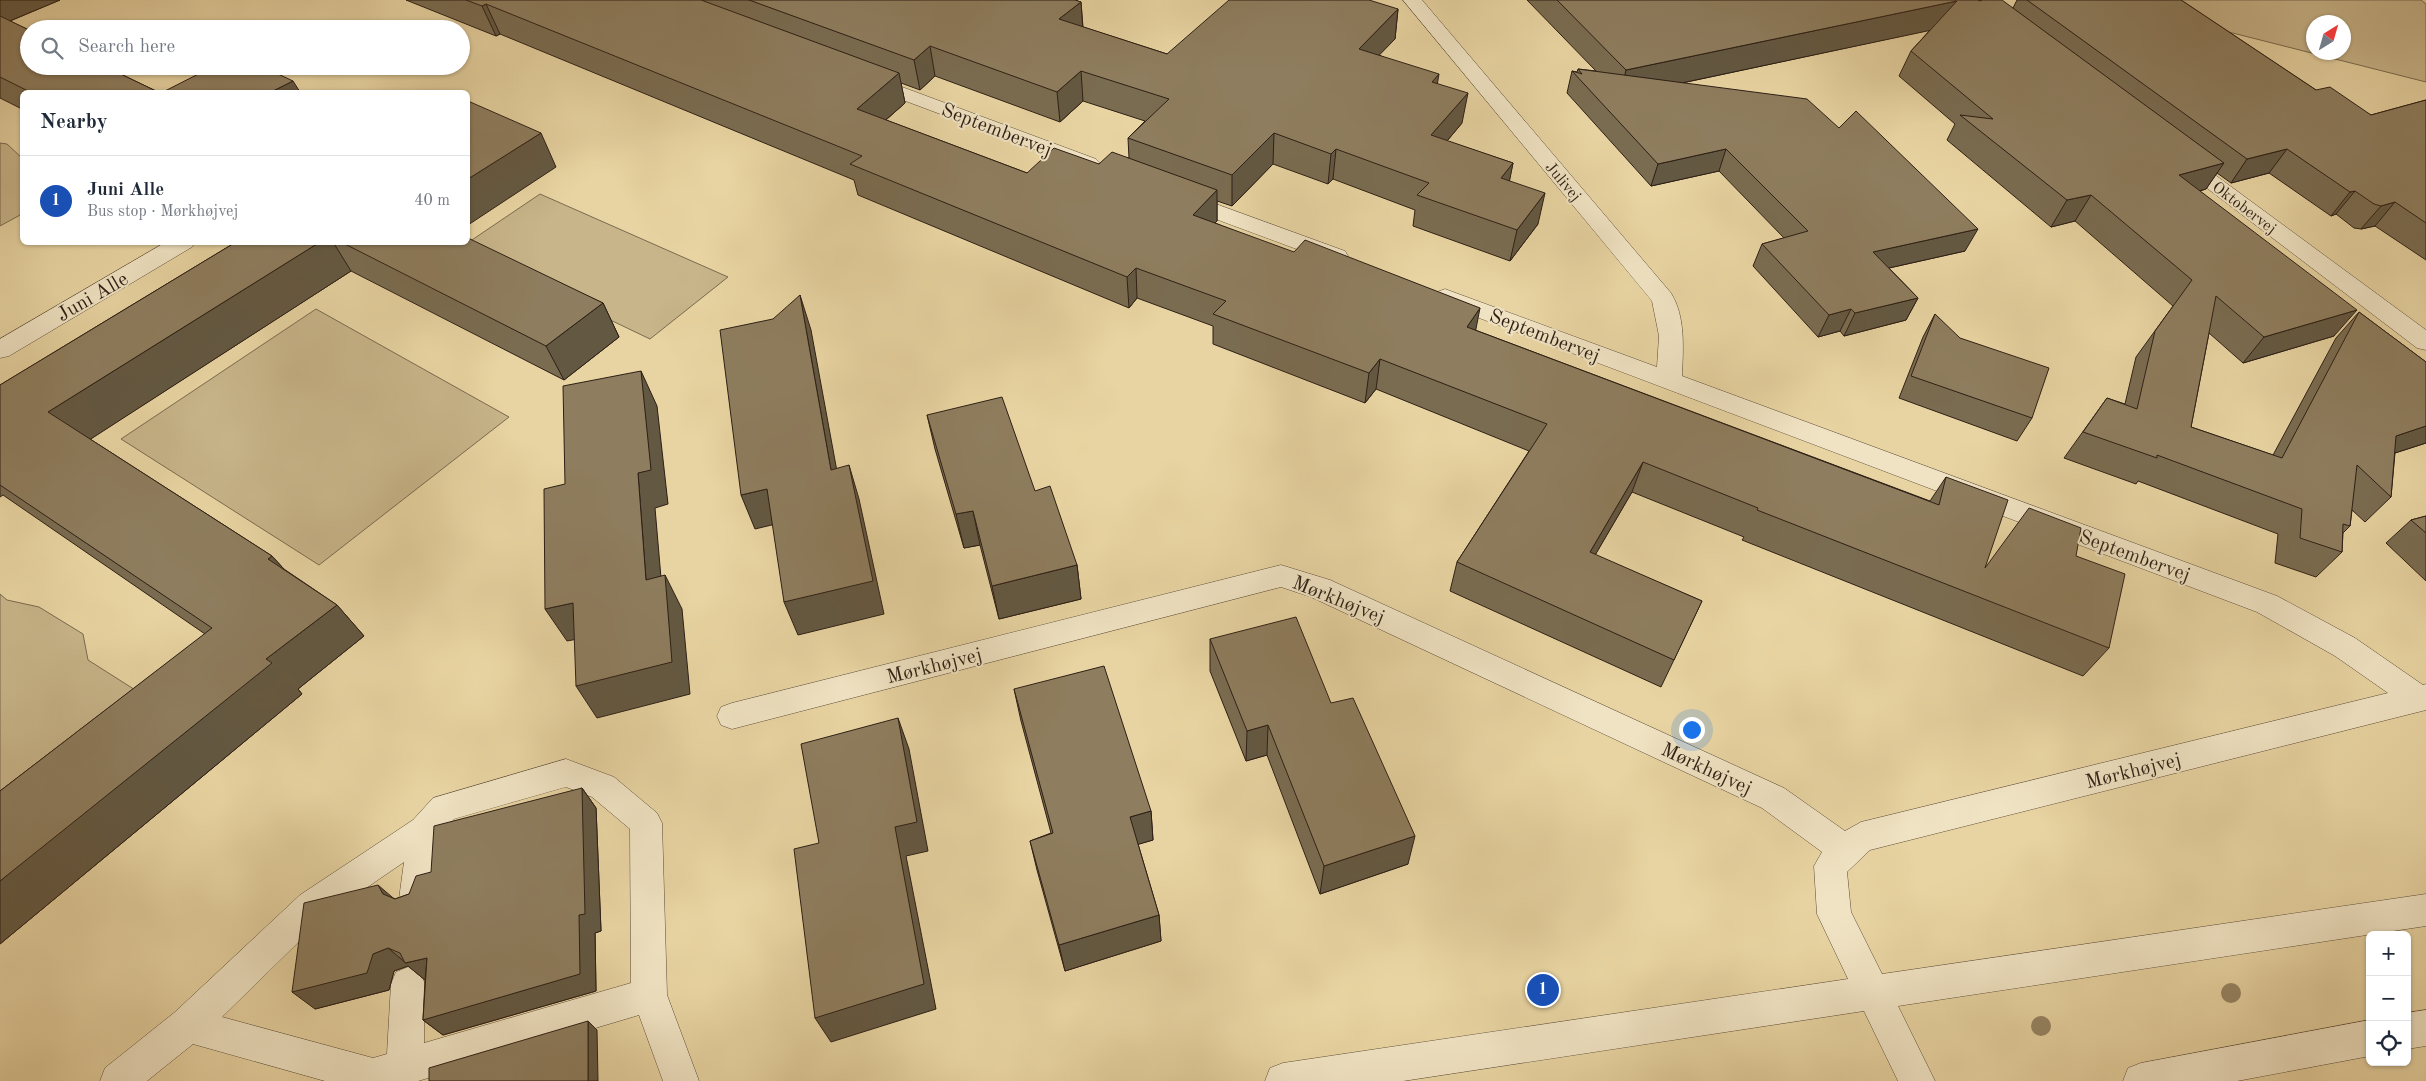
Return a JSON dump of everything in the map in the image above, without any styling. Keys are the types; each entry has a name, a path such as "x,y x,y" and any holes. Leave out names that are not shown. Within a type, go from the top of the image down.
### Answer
{"street":[{"name":"Julivej","path":"1412,0 1663,299 1671,336 1668,381"},
{"name":"Septembervej","path":"850,74 1110,171"},
{"name":"Oktobervej","path":"2167,148 2426,342"},
{"path":"1166,192 1362,266"},
{"name":"Juni Alle","path":"0,350 179,245"},
{"name":"Septembervej","path":"1427,290 2267,604 2345,647 2423,698"},
{"name":"Mørkhøjvej","path":"732,716 1281,576 1320,588 1773,798 1846,851"},
{"name":"Mørkhøjvej","path":"1917,1081 1834,914 1830,866 1861,836 2423,698"},
{"path":"118,1081 188,1024 312,906 424,830 444,808 566,773 603,787 646,823 649,995 681,1081"},
{"path":"416,899 424,830"},
{"path":"1283,1081 2426,910"},
{"path":"405,1067 408,984"},
{"path":"188,1024 373,1076 649,995"},
{"path":"2411,1030 2426,1028"},
{"path":"2141,1081 2366,1039"}],"shaded area":[{"path":"2146,0 2421,0 2426,4 2426,82 2339,60 2351,60 2351,15 2306,15 2306,52 2130,7"},
{"path":"0,143 7,144 20,156 20,215 0,226"},
{"path":"540,194 728,277 650,339 460,248 464,245 470,245 470,241"},
{"path":"316,309 509,417 319,565 121,439"},
{"path":"0,594 7,600 39,607 83,634 88,660 140,693 0,805"}],"building":[{"path":"466,0 701,0 899,73 857,109 1027,173 1054,148 1099,164 1112,152 1217,190 1193,215 1294,252 1305,240 1480,308 1467,327 1939,505 1946,477 2008,500 1985,568 2029,508 2081,528 2076,556 2125,574 2109,648 1757,510 1758,508 1643,462 1590,552 1702,601 1674,660 1457,562 1547,424 1380,359 1369,373 1213,314 1226,301 1136,268 1127,277 850,164 862,156 486,4 482,6"},
{"path":"749,0 1075,0 1081,2 1059,19 1167,54 1229,0 1369,0 1398,9 1359,49 1439,74 1432,82 1468,93 1431,135 1513,163 1501,178 1545,193 1517,230 1417,195 1429,183 1336,149 1331,154 1274,133 1232,175 1128,138 1169,99 1081,71 1057,92 930,46 914,60"},
{"path":"1557,0 2002,0 2224,163 2179,175 2357,310 2264,337 2216,296 2191,427 2282,458 2359,312 2426,362 2426,426 2396,436 2391,497 2357,465 2350,526 2343,524 2342,552 2300,538 2302,509 2157,455 2157,458 2083,432 2107,398 2137,409 2155,331 2192,280 2091,195 2067,200 1960,115 1993,119 1911,51 1957,1 1626,70"},
{"path":"2027,0 2181,0 2316,90 2330,87 2371,115 2426,100 2426,223 2395,202 2381,206 2374,204 2355,191 2350,192 2287,149 2247,159"},
{"path":"0,16 20,26 20,75 123,75 154,90 26,90 0,77"},
{"path":"1578,69 1807,99 1839,128 1856,111 1978,229 1873,252 1918,298 1855,313 1851,309 1829,315 1762,244 1808,231 1726,149 1658,164 1572,71 1582,74"},
{"path":"196,75 280,75 293,81 275,90 167,90"},
{"path":"470,102 541,133 470,178"},
{"path":"470,239 603,303 546,346 347,245 470,245"},
{"path":"231,245 315,245 48,412 272,556 268,559 337,605 266,659 272,663 0,881 0,791 212,628 0,485 0,385"},
{"path":"800,295 831,470 849,465 873,581 784,602 767,489 741,495 720,330 773,319"},
{"path":"1935,314 1960,338 2049,368 2032,418 1911,376"},
{"path":"641,371 651,470 638,473 646,580 665,575 672,662 576,686 573,603 545,609 544,489 565,484 563,386"},
{"path":"1002,397 1035,491 1050,486 1077,565 992,586 973,511 956,514 927,415"},
{"path":"2426,516 2426,533 2411,520"},
{"path":"1296,617 1331,703 1353,698 1415,836 1324,866 1268,725 1247,731 1210,639"},
{"path":"1104,666 1151,811 1130,817 1159,915 1059,945 1030,841 1053,833 1014,689"},
{"path":"898,718 917,822 895,827 924,984 815,1018 794,849 819,843 801,744"},
{"path":"582,788 585,914 579,915 580,974 423,1020 427,958 405,963 400,953 388,948 373,954 367,973 292,992 304,903 378,885 383,894 395,899 409,894 416,876 431,872 434,826"},
{"path":"588,1021 588,1081 429,1081 429,1068"}],"place":[{"name":"Juni Alle","path":"1543,990"}]}
